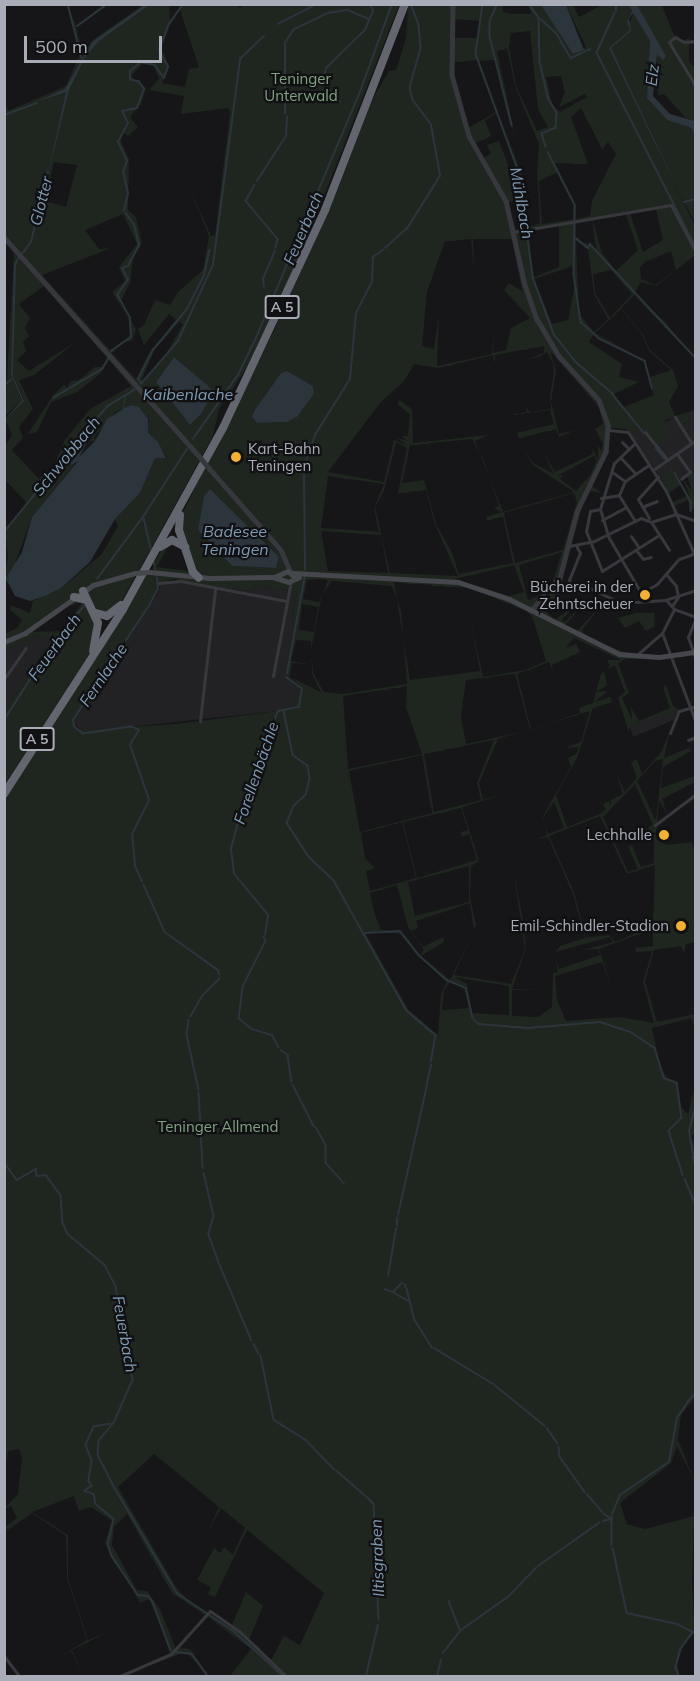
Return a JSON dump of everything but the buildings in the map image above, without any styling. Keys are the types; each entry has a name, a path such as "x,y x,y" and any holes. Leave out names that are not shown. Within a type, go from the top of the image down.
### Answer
{"highway":[{"name":"A 5","path":"4,794 82,676 182,506 309,248 403,4"},
{"name":"A 5","path":"4,788 123,603 213,440 288,287 349,144 403,4"},
{"name":"A 5","path":"182,506 179,530 189,551"},
{"path":"158,549 172,540 189,551 193,573"},
{"path":"81,596 94,612 108,616 123,603"},
{"name":"A 5","path":"90,657 99,633 94,612"}],"main road":[{"path":"4,642 32,628 110,578 150,572 449,580 489,591 532,610 611,651 639,657 671,656 694,652"}],"street":[{"path":"453,4 451,68 455,92 472,143 503,192 537,319 559,356 599,400 609,430 604,456 577,512 560,578 552,591 532,610"},
{"path":"694,41 687,42 675,37 669,45 696,87"},
{"path":"513,232 672,205 696,252"},
{"path":"4,237 199,456 287,561 286,601 273,676"},
{"path":"675,417 691,443"},
{"path":"609,430 624,429 654,470 694,556"},
{"path":"645,432 668,460"},
{"path":"654,470 696,440"},
{"path":"622,442 629,449"},
{"path":"635,443 614,463 601,498 600,509 608,535 641,593"},
{"path":"676,453 690,472 681,479"},
{"path":"621,457 636,474"},
{"path":"635,521 619,495 625,481 649,465"},
{"path":"612,472 625,481"},
{"path":"658,477 638,499 669,550"},
{"path":"601,498 619,495"},
{"path":"642,508 657,501"},
{"path":"602,520 625,508"},
{"path":"600,509 589,513 586,531 588,543 603,571 659,535"},
{"path":"568,546 578,547 635,521 676,514 696,521"},
{"path":"631,536 643,559 651,557"},
{"path":"572,586 569,580 580,553 578,547"},
{"path":"639,599 641,593 666,574 690,550"},
{"path":"688,554 694,556"},
{"path":"639,653 662,633 678,597 675,583 666,574"},
{"path":"158,583 181,581 215,589 246,591 286,601"},
{"path":"552,591 572,586 589,587 617,602 639,599 665,600 696,590"},
{"path":"200,721 215,589"},
{"path":"665,600 673,608 696,618 688,633 696,660"},
{"path":"538,604 539,614"},
{"path":"662,633 696,723"},
{"path":"4,679 26,648"},
{"path":"670,733 679,711 696,706"},
{"path":"688,740 696,737"},
{"path":"655,825 696,794"},
{"path":"120,1677 174,1651 208,1613 239,1631 286,1677"},
{"path":"4,1656 19,1677"}],"shaded area":[{"path":"695,410 695,470 681,481 673,469 660,477 630,434 640,428 649,440 644,432 675,417 684,424 691,420 686,413"},
{"path":"180,580 211,587 253,591 254,585 297,592 292,617 297,626 286,674 300,686 295,709 81,732 74,721 154,600 160,589 158,582"},
{"path":"37,635 50,643 5,711 5,650"},
{"path":"673,708 679,710 674,720 633,737 630,726"}],"green space":[{"name":"Teninger Unterwald","path":"246,4 399,5 304,247 247,367 219,409 213,436 124,597 116,609 101,615 89,654 5,784 5,711 50,643 37,635 5,650 5,634 17,628 22,620 10,610 11,605 30,613 33,601 61,588 101,555 118,526 115,519 140,493 155,458 167,458 155,439 151,441 158,449 144,436 149,421 140,409 131,405 115,412 95,436 95,439 103,437 104,443 91,441 79,457 92,437 88,437 71,460 78,460 32,517 8,583 6,574 5,577 8,556 5,530 27,503 5,480 5,446 12,435 5,419 24,400 13,376 15,259 11,375 22,400 5,416 14,252 5,243 4,102 8,111 66,86 80,54 67,5 76,26 108,5 76,28 83,54 93,40 143,5 169,5 170,21 182,5 236,5 240,8","holes":["180,10 199,67 189,69 185,87 162,83 169,65 161,48 170,24","142,64 154,66 159,79 149,90 184,96 181,114 229,108 230,113 215,235 211,236 188,184 209,236 203,270 178,292 170,305 155,300 144,325 138,329 144,345 169,314 176,320 149,353 136,379 112,353 124,342 132,341 136,329 120,303 130,283 133,258 142,243 136,217 128,210 129,159 121,141 123,133 128,136 138,127 130,117 141,104 146,88 131,76","54,162 77,165 66,207 45,201","123,214 137,244 119,267 125,281 112,292 128,317 130,336 110,350 42,275 111,248 99,249 85,230","44,286 107,358 103,367 95,367 79,380 71,381 67,388 64,385 54,394 28,434 37,432 51,402 77,392 101,373 109,360 131,386 90,409 65,440 52,470 39,479 12,450 23,438 19,427 33,409 19,380 34,375 76,342 29,371 17,360 26,351 23,342 29,336 25,328 30,318 19,304","179,322 183,324 162,361 141,381 155,349","174,357 213,391 201,414 190,425 156,382","83,602 61,631 32,632 65,607"]},
{"name":"Teninger Allmend","path":"408,5 502,5 503,12 531,14 529,5 541,5 574,54 586,47 566,5 573,5 579,17 602,5 629,5 632,11 628,19 629,27 633,13 650,41 647,98 667,120 696,129 695,223 656,147 695,226 695,255 656,286 641,282 634,294 665,322 695,359 634,295 621,308 642,333 650,350 673,370 678,386 669,402 675,416 686,413 691,420 681,425 675,417 665,420 670,434 658,445 640,429 630,434 627,429 611,428 608,450 592,486 602,493 589,491 584,499 565,570 557,587 571,588 542,608 555,620 575,605 562,620 564,622 579,609 565,625 577,631 598,609 582,630 587,638 630,654 657,656 659,659 625,659 618,663 629,693 622,698 632,720 631,707 639,721 670,708 663,687 666,685 673,706 678,709 630,726 629,733 618,697 625,692 615,665 605,670 610,666 607,660 621,660 574,638 565,648 576,644 580,652 552,665 553,671 549,662 517,674 531,729 515,674 466,680 461,716 466,744 521,732 498,739 479,783 483,800 498,795 489,799 462,807 479,861 471,866 470,898 476,925 474,930 470,903 416,921 418,928 411,931 423,947 443,937 444,942 421,956 450,980 472,935 454,975 511,984 525,949 513,867 526,948 512,989 543,990 512,990 512,1016 538,1017 552,1007 553,973 558,972 556,959 559,969 600,955 598,949 583,950 613,942 610,937 555,952 560,946 585,938 573,894 548,837 537,839 547,835 544,822 548,834 564,828 554,801 543,818 543,816 571,767 568,758 576,754 579,747 565,748 581,742 590,711 533,728 580,713 579,708 593,703 601,674 604,671 607,685 597,692 608,691 595,702 610,697 612,702 593,708 577,758 556,795 567,827 600,814 606,809 603,804 609,801 611,805 611,800 623,794 616,773 625,792 637,778 631,762 637,759 642,774 662,751 670,730 664,758 689,748 691,751 663,767 661,788 695,776 695,782 662,799 667,814 659,800 656,833 666,845 692,842 696,855 695,942 686,944 684,953 681,946 654,950 645,981 657,1022 695,1014 694,1026 692,1018 652,1028 660,1066 667,1078 678,1082 681,1107 688,1114 695,1086 695,1133 691,1136 696,1150 696,1396 681,1415 678,1440 695,1482 677,1446 671,1463 620,1503 627,1524 645,1529 694,1516 695,1486 692,1585 695,1632 683,1646 677,1664 680,1676 230,1676 251,1649 207,1616 180,1648 190,1649 209,1676 186,1652 119,1676 172,1652 149,1599 140,1603 121,1568 114,1563 105,1543 112,1521 91,1507 79,1511 74,1496 32,1512 68,1535 68,1579 88,1640 106,1633 72,1650 83,1676 71,1651 61,1656 87,1640 67,1579 66,1536 32,1513 8,1530 5,1527 17,1518 11,1506 4,1509 18,1494 22,1458 19,1449 8,1451 5,1469 5,798 146,576 164,572 154,570 153,564 165,545 170,543 157,567 188,571 181,516 206,466 210,467 207,463 275,329 373,98 389,71 396,70 406,38","holes":["454,19 480,21 478,38 454,38","530,31 538,109 548,127 537,131 516,86 509,48 511,33","507,48 515,86 539,144 537,172 540,223 527,228 521,173 498,111 468,128 455,86 452,62 477,60 495,104 479,61 495,60 517,145 497,51","561,76 565,92 559,107 585,94 587,97 560,112 552,104 546,77","581,108 602,149 608,142 616,154 592,201 590,216 576,219 576,205 555,163 588,164 571,117","498,112 520,175 526,228 516,230 508,203 516,199 512,175 499,141 487,145 491,154 483,158 474,144 491,136 485,120","558,172 574,205 575,219 542,224 539,181","656,209 663,240 643,252 630,213","626,214 638,250 616,271 602,253 592,218","592,218 596,249 576,238 576,221","559,224 559,267 534,277 527,230","471,239 474,271 473,239 512,239 522,291 509,283 504,290 530,318 511,328 506,350 493,353 494,330 492,354 437,366 439,315 434,349 422,346 427,292 445,241","576,241 588,249 594,294 608,319 594,332 579,314","671,251 676,270 655,285 641,279 640,267 645,262","573,266 574,290 568,320 552,324 534,279","611,270 632,294 610,318 595,293 593,274","621,309 641,333 649,351 671,370 650,377 644,360 595,333","594,334 644,362 654,395 624,407 614,394 639,382 619,377 622,364 589,342","544,346 544,353 528,359 539,357 547,352 553,363 550,397 551,409 530,412 526,407 527,412 511,415 550,410 554,424 517,433 519,438 556,429 559,437 576,430 559,434 551,402 556,371 550,351 599,407 603,424 595,429 603,444 601,451 598,445 598,459 592,449 593,454 555,472 541,448 554,474 533,463 522,448 532,464 574,492 503,512 490,479 499,506 494,508 502,512 486,517 487,520 503,517 513,563 459,574 451,551 436,524 424,480 402,483 410,445 472,439 480,454 475,441 489,435 413,443 412,409 400,400 397,404 410,414 408,436 402,436 407,441 395,437 407,445 394,440 384,482 328,472 380,403 404,381 414,364 438,368 493,355 495,364 495,355","287,371 313,386 314,394 297,417 287,422 257,423 252,417 254,411 281,373","396,442 407,448 398,493 426,490 434,522 458,576 390,573 375,507 384,491","594,456 597,460 591,474 576,491 560,479 563,475 557,476","328,476 384,484 374,508 379,532 321,528","210,489 279,557 276,568 232,566 198,530 204,496","574,493 577,502 563,550 515,563 504,513","321,531 381,535 388,573 328,571","562,552 552,584 543,594 528,600 519,565","514,565 524,592 509,596 455,579","175,579 211,587 253,591 254,585 297,592 292,618 297,626 286,674 290,677 292,663 309,664 291,661 296,640 311,641 311,649 322,596 319,602 303,599 307,580 325,579 328,581 323,593 332,581 392,586 397,599 394,582 470,588 526,611 532,616 546,661 525,670 483,677 470,618 480,671 410,680 403,639 407,684 343,694 324,692 313,673 311,655 312,674 321,692 292,678 300,686 294,709 176,724 78,730 74,721 154,600 159,582","302,604 318,607 314,632 299,630","407,686 406,708 422,754 348,769 343,696","494,740 477,783 481,800 434,812 424,754","422,755 432,813 360,832 349,771","663,759 656,819 655,819 637,781 655,761","635,784 653,825 648,827 654,841 654,863 641,867 632,845 628,846 638,869 628,872 603,817","461,808 468,830 461,832 462,836 469,834 477,860 417,878 403,822","600,816 627,874 655,865 653,926 615,942 609,935 586,938 574,892 549,836","402,822 416,878 370,891 366,871 375,868 365,858 361,833","469,866 469,902 415,916 408,882","397,885 408,927 424,950 420,955 401,930 381,930 370,893","653,929 653,946 635,948 636,952 652,951 643,982 654,1023 620,1017 566,1021 557,1000 555,976 602,962 614,994 599,949","380,931 401,934 417,955 447,982 441,994 438,1035 408,1009 366,934","454,977 509,986 509,1015 472,1013 467,984","450,982 465,988 469,1008 442,1010 444,990","154,1454 219,1507 207,1534 221,1508 245,1528 233,1555 224,1547 220,1553 214,1548 197,1580 211,1587 208,1594 215,1597 247,1530 324,1593 300,1645 284,1636 270,1662 238,1632 188,1601 176,1587 118,1487","127,1514 172,1593 205,1615 176,1649 160,1609 147,1591 137,1590 112,1545 114,1527"]},
{"path":"637,5 662,6 675,37 682,41 689,38 689,62 695,68 695,121 686,118 664,94 658,95 657,55 665,60 666,56"},
{"path":"673,468 690,497 683,479 692,491 687,476 693,471 695,475 695,507 691,511 688,500 674,506 673,502 687,496 682,484 669,493 660,477"},
{"path":"637,613 654,613 655,626 646,631 639,621 625,628 618,618"},
{"path":"246,1592 263,1606 249,1640 232,1625"}],"water":[{"path":"146,4 149,5 99,41 85,57 69,90 48,174 66,92 36,102 65,89 92,42"},
{"path":"541,5 566,5 584,50 573,54"},
{"name":"Elz","path":"629,5 637,5 666,56 664,60 657,55 653,96 670,114 695,121 695,129 667,120 647,98 650,41 633,13 629,19 631,30 630,32 611,48 695,226 609,48 630,30 627,22 632,11"},
{"path":"23,250 16,265 13,376 24,401 5,419 22,400 11,375 14,263"},
{"name":"Kaibenlache","path":"174,357 214,391 201,414 190,425 156,382"},
{"path":"287,371 313,386 314,394 297,417 287,422 257,423 252,417 254,411 281,373"},
{"path":"134,388 136,390 126,396 124,408 131,405 139,407 148,419 148,433 158,442 166,458 155,458 140,493 115,519 90,562 61,588 45,596 30,601 15,596 5,577 6,574 9,583 8,575 22,552 32,517 78,461 71,465 69,461 90,436 79,457 95,441 107,419 123,409 125,395"},
{"name":"Badesee Teningen","path":"210,489 279,557 276,568 232,566 198,530 204,496"}],"waterway":[{"path":"68,4 82,58"},
{"path":"77,26 107,4"},
{"path":"124,211 128,193 123,172 127,161 118,142 128,123 122,111 137,108 144,89 139,82 130,80 130,71 141,62 155,65 164,78 168,67 159,51 169,24 183,4"},
{"name":"Schwobbach","path":"278,24 317,4"},
{"path":"340,102 333,99 324,77 326,68 365,30 373,11 370,4"},
{"name":"Feuerbach","path":"193,439 238,375 256,338 358,97 392,4"},
{"path":"411,4 419,25 421,48 410,88 413,100 431,124"},
{"name":"Mühlbach","path":"483,4 476,54 520,175 533,277 554,334 575,361"},
{"path":"490,20 497,4"},
{"path":"529,4 539,18 540,62 548,98 557,113 556,128 542,134 546,146"},
{"path":"616,4 616,11"},
{"path":"285,114 285,43 293,30 328,13 348,10 369,19"},
{"path":"615,13 597,53 696,247"},
{"path":"541,19 557,34 571,58 590,49"},
{"path":"490,22 490,37 512,125"},
{"path":"141,384 178,341 213,265 240,59 264,36"},
{"path":"4,115 37,103"},
{"path":"257,181 286,136 287,117"},
{"path":"385,248 408,227 440,176 431,125"},
{"path":"692,126 696,134"},
{"path":"548,152 575,205 574,274 581,322 600,339 645,361 652,388"},
{"name":"Glotter","path":"23,253 31,242 48,172"},
{"path":"255,185 246,201 278,239 276,248"},
{"path":"684,202 696,199"},
{"path":"111,351 131,337 130,318 117,295 128,280 122,268 128,266 139,245 134,225 126,214"},
{"path":"576,238 588,248 590,244 696,358"},
{"path":"305,570 304,467 315,435 350,379 356,313 372,282 373,257 383,250"},
{"path":"141,383 138,379 153,350 187,309 204,275 209,251"},
{"path":"264,287 263,279 275,251"},
{"path":"53,398 102,369 108,359"},
{"name":"Mühlbach","path":"576,362 612,393"},
{"path":"4,385 11,380"},
{"name":"Schwobbach","path":"4,532 108,406 127,394"},
{"name":"Mühlbach","path":"613,394 617,400"},
{"name":"Mühlbach","path":"618,401 627,412"},
{"name":"Mühlbach","path":"628,413 635,422"},
{"name":"Mühlbach","path":"636,423 644,433"},
{"name":"Mühlbach","path":"656,448 665,459"},
{"name":"Fernlache","path":"97,579 143,517 187,449"},
{"name":"Mühlbach","path":"675,473 691,502 691,511"},
{"name":"Fernlache","path":"144,518 151,548"},
{"path":"287,674 305,575"},
{"name":"Fernlache","path":"142,882 135,866 132,834 149,800 130,745 139,730 131,727 83,734 74,727 73,720 150,604 158,589 157,578"},
{"name":"Feuerbach","path":"4,720 56,639 85,605"},
{"name":"Forellenbächle","path":"265,935 268,915 234,874 231,849 246,793 278,711 299,707 302,689 287,678"},
{"path":"284,711 293,755 308,766 310,779 306,795 294,806 287,823 309,857 333,879 407,1011 436,1035 431,1062"},
{"name":"Fernlache","path":"144,885 165,932 218,970 220,975"},
{"path":"365,933 400,931 419,955"},
{"name":"Forellenbächle","path":"266,941 243,987 239,1018 252,1029 272,1035 279,1047"},
{"path":"420,956 447,980 466,988 473,1018"},
{"name":"Fernlache","path":"190,1017 202,996 220,978"},
{"name":"Fernlache","path":"189,1020 187,1035 199,1090"},
{"path":"474,1020 479,1024 528,1028 600,1022 631,1032 655,1048 664,1078 677,1083 682,1118 669,1131 683,1175"},
{"name":"Forellenbächle","path":"281,1050 288,1055 292,1082"},
{"path":"427,1083 431,1065"},
{"name":"Forellenbächle","path":"293,1085 314,1126"},
{"path":"398,1215 427,1085"},
{"name":"Fernlache","path":"199,1093 203,1168"},
{"path":"693,1154 689,1131 696,1104"},
{"name":"Forellenbächle","path":"316,1127 326,1145 326,1163 344,1183"},
{"path":"693,1156 696,1166"},
{"name":"Feuerbach","path":"4,1162 17,1180 36,1169 37,1176 46,1175 61,1196 63,1223 68,1234 105,1265 116,1287 133,1380 114,1423 99,1441 98,1455 115,1488 177,1593 235,1632 283,1676"},
{"name":"Fernlache","path":"204,1173 214,1216 209,1234"},
{"path":"685,1179 696,1205"},
{"path":"397,1218 397,1226"},
{"path":"388,1276 396,1229"},
{"name":"Fernlache","path":"209,1235 219,1263"},
{"name":"Fernlache","path":"220,1265 252,1341"},
{"path":"394,1291 402,1283"},
{"path":"385,1289 390,1291"},
{"path":"407,1289 415,1320 432,1347"},
{"path":"391,1291 408,1301"},
{"name":"Fernlache","path":"254,1344 259,1354"},
{"path":"434,1348 495,1385"},
{"name":"Fernlache","path":"261,1356 274,1420 305,1439"},
{"path":"496,1386 545,1426"},
{"path":"691,1398 696,1393"},
{"path":"612,1514 620,1495 669,1462 677,1418 690,1399"},
{"path":"111,1424 94,1427 86,1445 92,1461 89,1481 92,1486 85,1491 94,1494 96,1504 114,1519 108,1544 112,1556 138,1595 148,1596 153,1602 171,1651"},
{"path":"547,1428 558,1444"},
{"name":"Iltisgraben","path":"305,1439 334,1469"},
{"path":"559,1447 560,1457 585,1492"},
{"name":"Iltisgraben","path":"336,1470 367,1497"},
{"path":"587,1494 602,1511"},
{"name":"Iltisgraben","path":"368,1498 374,1504 379,1620"},
{"path":"603,1513 612,1519"},
{"path":"612,1516 612,1545"},
{"path":"603,1521 611,1519"},
{"path":"538,1566 599,1523"},
{"path":"613,1548 627,1613 677,1624 693,1632 681,1649 676,1667 679,1676"},
{"path":"443,1653 461,1630 509,1596 536,1568"},
{"path":"449,1601 460,1629"},
{"name":"Iltisgraben","path":"366,1676 378,1625"},
{"path":"176,1652 192,1654 208,1676"},
{"path":"437,1676 441,1660"}],"place":[{"name":"Kart-Bahn Teningen","path":"236,457"},
{"name":"Bücherei in der Zehntscheuer","path":"645,595"},
{"name":"Lechhalle","path":"664,835"},
{"name":"Emil-Schindler-Stadion","path":"681,926"}]}
